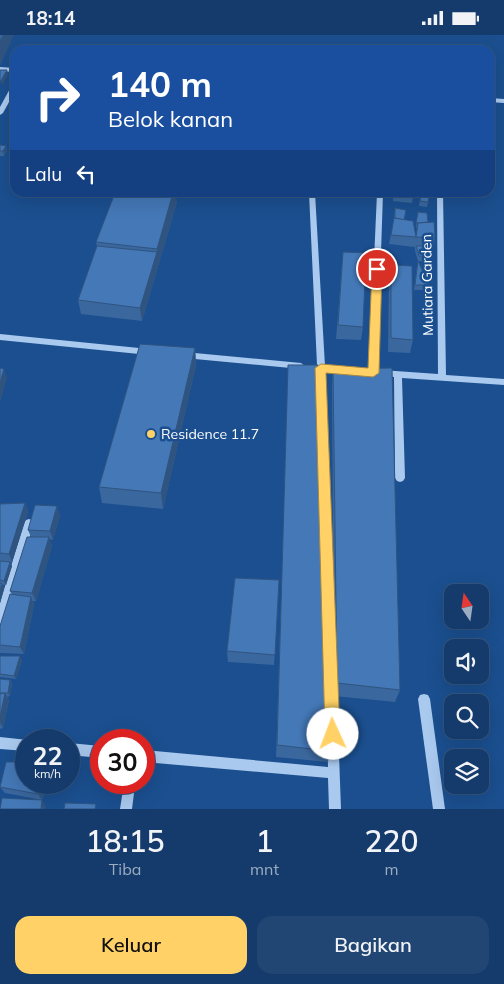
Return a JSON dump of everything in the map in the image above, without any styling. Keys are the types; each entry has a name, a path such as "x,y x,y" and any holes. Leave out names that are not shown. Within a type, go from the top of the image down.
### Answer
{"street":[{"path":"0,113 10,94"},
{"path":"312,197 321,368 336,809"},
{"path":"364,372 380,197"},
{"name":"Mutiara Garden","path":"440,197 442,377"},
{"path":"0,337 156,352"},
{"path":"175,354 364,372 504,382"},
{"path":"398,374 400,478"},
{"path":"0,620 29,523"},
{"path":"424,699 439,809"},
{"path":"0,743 15,744"},
{"path":"155,757 334,773"},
{"path":"126,809 128,794"}],"building":[{"path":"0,70 7,70 1,81 0,81"},
{"path":"0,145 6,146 3,151 0,151"},
{"path":"113,197 172,197 157,249 96,242"},
{"path":"420,197 429,197 428,202 420,201"},
{"path":"395,208 406,210 404,220 395,218"},
{"path":"418,212 427,213 428,222 416,223"},
{"path":"394,218 413,221 416,237 391,235"},
{"path":"434,222 435,238 416,237 418,223"},
{"path":"97,246 157,252 140,308 78,300"},
{"path":"416,246 433,246 430,257 419,256"},
{"path":"343,252 366,253 363,327 338,325"},
{"path":"418,261 429,285 415,285"},
{"path":"391,265 412,266 413,340 391,338"},
{"name":"Residence 11.7","path":"140,344 195,348 161,493 99,487"},
{"path":"288,365 318,365 330,751 277,745"},
{"path":"0,368 4,369 0,383"},
{"path":"392,368 400,690 337,683 333,369"},
{"path":"25,503 9,554 0,553 0,504"},
{"path":"35,505 57,506 50,531 28,530"},
{"path":"27,537 49,537 32,593 10,591"},
{"path":"0,561 10,562 4,581 0,580"},
{"path":"235,578 279,580 275,655 227,651"},
{"path":"10,594 31,597 20,647 0,645 0,626"},
{"path":"0,656 20,656 14,676 0,674"},
{"path":"0,679 10,680 8,693 0,693"},
{"path":"5,693 0,717 0,694"},
{"path":"6,762 15,762 15,790 0,787"},
{"path":"2,798 42,800 41,809 0,809"},
{"path":"65,803 96,804 95,809 64,809"}],"place":[{"name":"Residence 11.7","path":"151,434"}],"route":[{"path":"333,734 321,368 373,373 377,269"}]}
